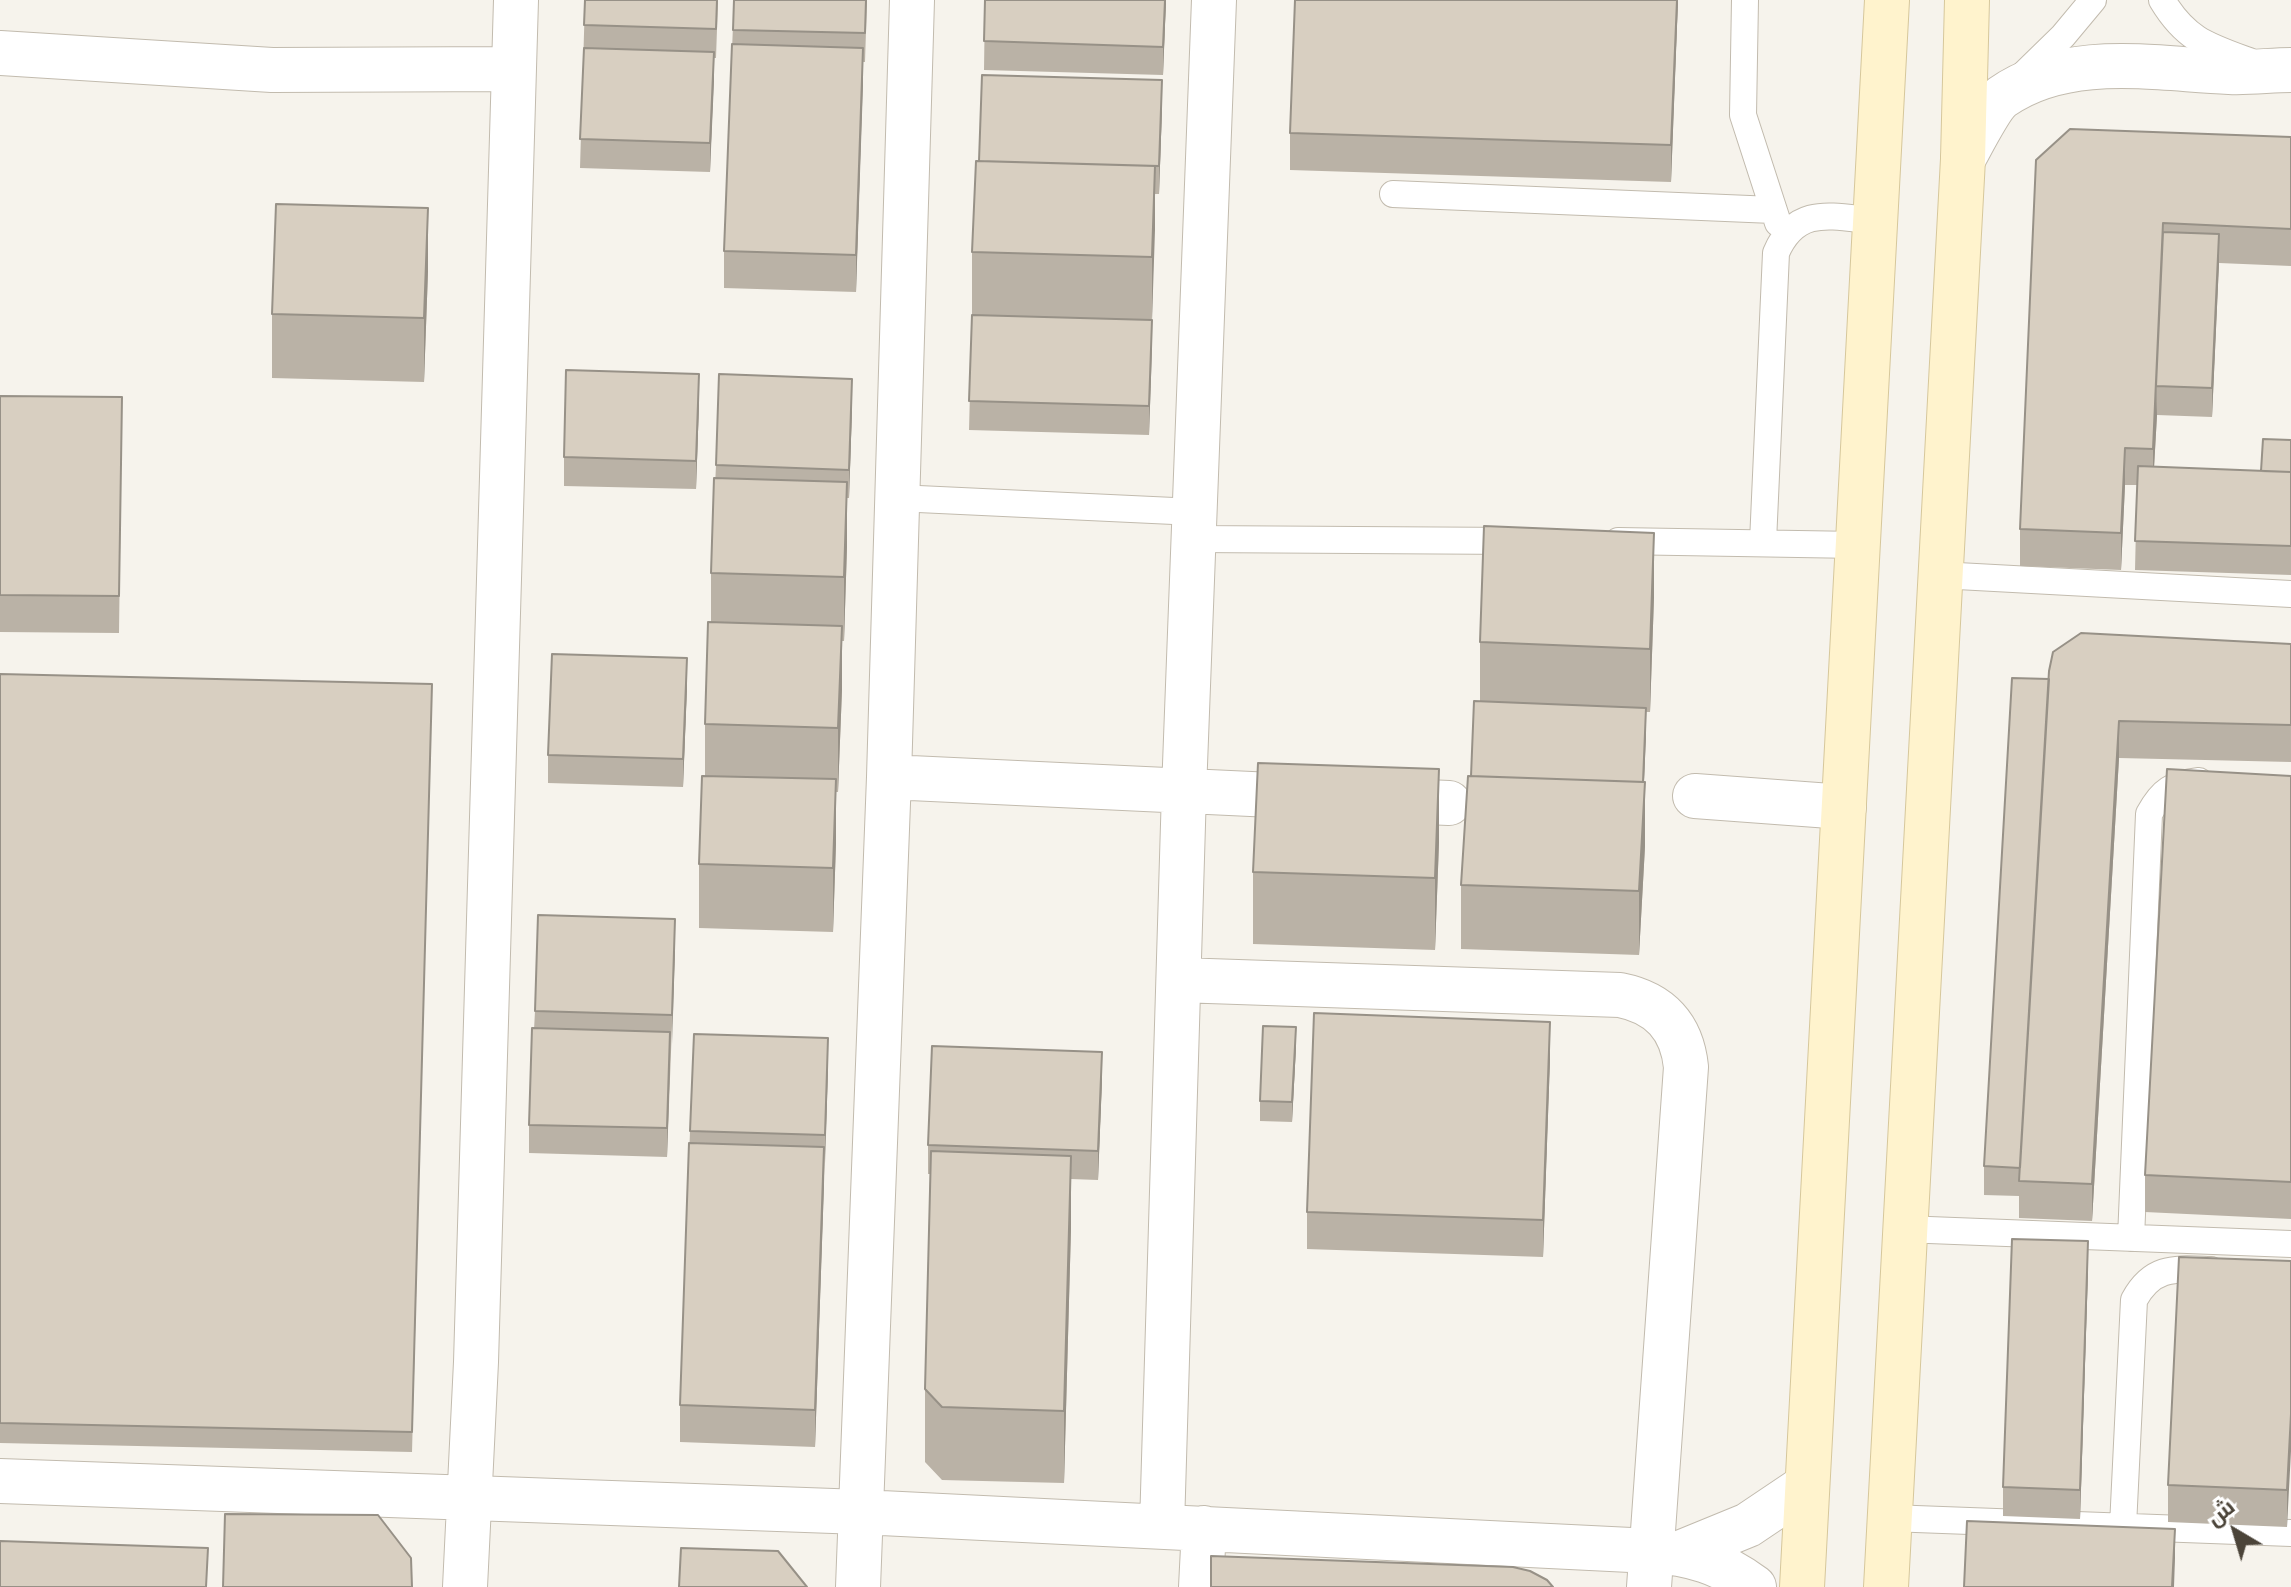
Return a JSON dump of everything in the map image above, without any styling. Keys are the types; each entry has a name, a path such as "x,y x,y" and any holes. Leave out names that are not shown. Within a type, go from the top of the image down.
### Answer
{"main road":[{"path":"1802,1587 1887,0"},
{"path":"1886,1587 1963,159 1967,0"}],"street":[{"path":"465,1587 476,1362 516,0"},
{"path":"858,1587 889,777 912,0"},
{"path":"1201,1587 1183,1527 1179,980 1214,0"},
{"path":"0,53 272,70 513,69"},
{"path":"1963,159 2000,98 2052,72 2169,68 2231,72 2283,70"},
{"path":"889,777 1449,803"},
{"path":"1695,796 1844,807"},
{"path":"1179,980 1620,995 1638,998 1668,1018 1684,1049 1686,1067 1661,1563"},
{"path":"0,1481 861,1512 1183,1527 1661,1563 1711,1561 1754,1587"},
{"path":"1661,1563 1748,1525 1806,1486"}],"lane":[{"path":"1745,0 1743,115 1782,238"},
{"path":"2000,98 2063,36 2093,0"},
{"path":"2162,0 2187,33 2203,45 2283,70"},
{"path":"1393,194 1773,210"},
{"path":"1763,542 1776,253 1782,238 1793,226 1807,219 1823,216 1877,221"},
{"path":"897,498 1194,525 1542,541"},
{"path":"1589,541 1858,545"},
{"path":"1939,575 2291,594"},
{"path":"2131,1238 2149,814 2159,796 2176,785 2197,781 2228,783"},
{"path":"1903,1229 2291,1244"},
{"path":"2123,1526 2134,1300 2150,1278 2164,1271 2235,1272"},
{"path":"1889,1518 2291,1533"}],"building":[{"path":"585,0 717,0 716,29 584,25"},
{"path":"734,0 866,0 865,33 733,30"},
{"path":"985,0 1165,0 1163,47 984,41"},
{"path":"1295,0 1677,0 1671,145 1290,133"},
{"path":"732,44 863,48 856,255 724,251"},
{"path":"584,48 714,52 710,143 580,139"},
{"path":"982,75 1162,80 1159,166 979,161"},
{"path":"2070,129 2291,137 2291,229 2163,223 2153,449 2125,448 2121,533 2020,529 2036,160"},
{"path":"976,161 1155,166 1152,257 972,252"},
{"path":"276,204 428,208 424,318 272,314"},
{"path":"2163,232 2219,234 2212,388 2156,386"},
{"path":"972,315 1152,320 1149,406 969,401"},
{"path":"566,370 699,374 696,461 564,457"},
{"path":"719,374 852,379 849,470 716,465"},
{"path":"0,396 122,397 119,596 0,595"},
{"path":"2263,439 2291,440 2291,472 2261,471"},
{"path":"2138,466 2291,472 2291,546 2135,541"},
{"path":"714,478 847,482 844,577 711,573"},
{"path":"1484,526 1654,533 1650,649 1480,642"},
{"path":"708,622 842,626 838,728 705,724"},
{"path":"2081,633 2291,644 2291,725 2119,721 2092,1184 2019,1181 2049,671 2053,652"},
{"path":"552,654 687,658 683,759 548,755"},
{"path":"0,674 432,684 412,1432 0,1423"},
{"path":"2012,678 2049,679 2020,1168 1984,1166"},
{"path":"1474,701 1646,708 1643,782 1471,776"},
{"path":"1258,763 1439,769 1435,878 1253,872"},
{"path":"2167,769 2291,776 2291,1182 2145,1175"},
{"path":"702,776 836,779 833,868 699,864"},
{"path":"1468,776 1645,782 1639,891 1461,885"},
{"path":"538,915 675,919 672,1015 535,1011"},
{"path":"1314,1013 1550,1022 1543,1220 1307,1212"},
{"path":"1263,1026 1296,1027 1292,1102 1260,1101"},
{"path":"532,1028 670,1032 667,1128 529,1125"},
{"path":"694,1034 828,1038 825,1135 690,1131"},
{"path":"932,1046 1102,1052 1098,1151 928,1145"},
{"path":"689,1143 824,1147 815,1410 680,1405"},
{"path":"931,1151 1071,1156 1064,1411 942,1407 925,1389"},
{"path":"2012,1239 2088,1241 2080,1490 2003,1487"},
{"path":"2179,1257 2291,1261 2291,1414 2287,1490 2168,1485"},
{"path":"225,1514 378,1515 411,1558 412,1587 223,1587"},
{"path":"1967,1521 2175,1529 2172,1587 1964,1587"},
{"path":"0,1541 208,1548 206,1587 0,1587"},
{"path":"681,1548 778,1551 807,1587 679,1587"},
{"path":"1211,1556 1513,1567 1530,1571 1553,1587 1211,1587"}]}
